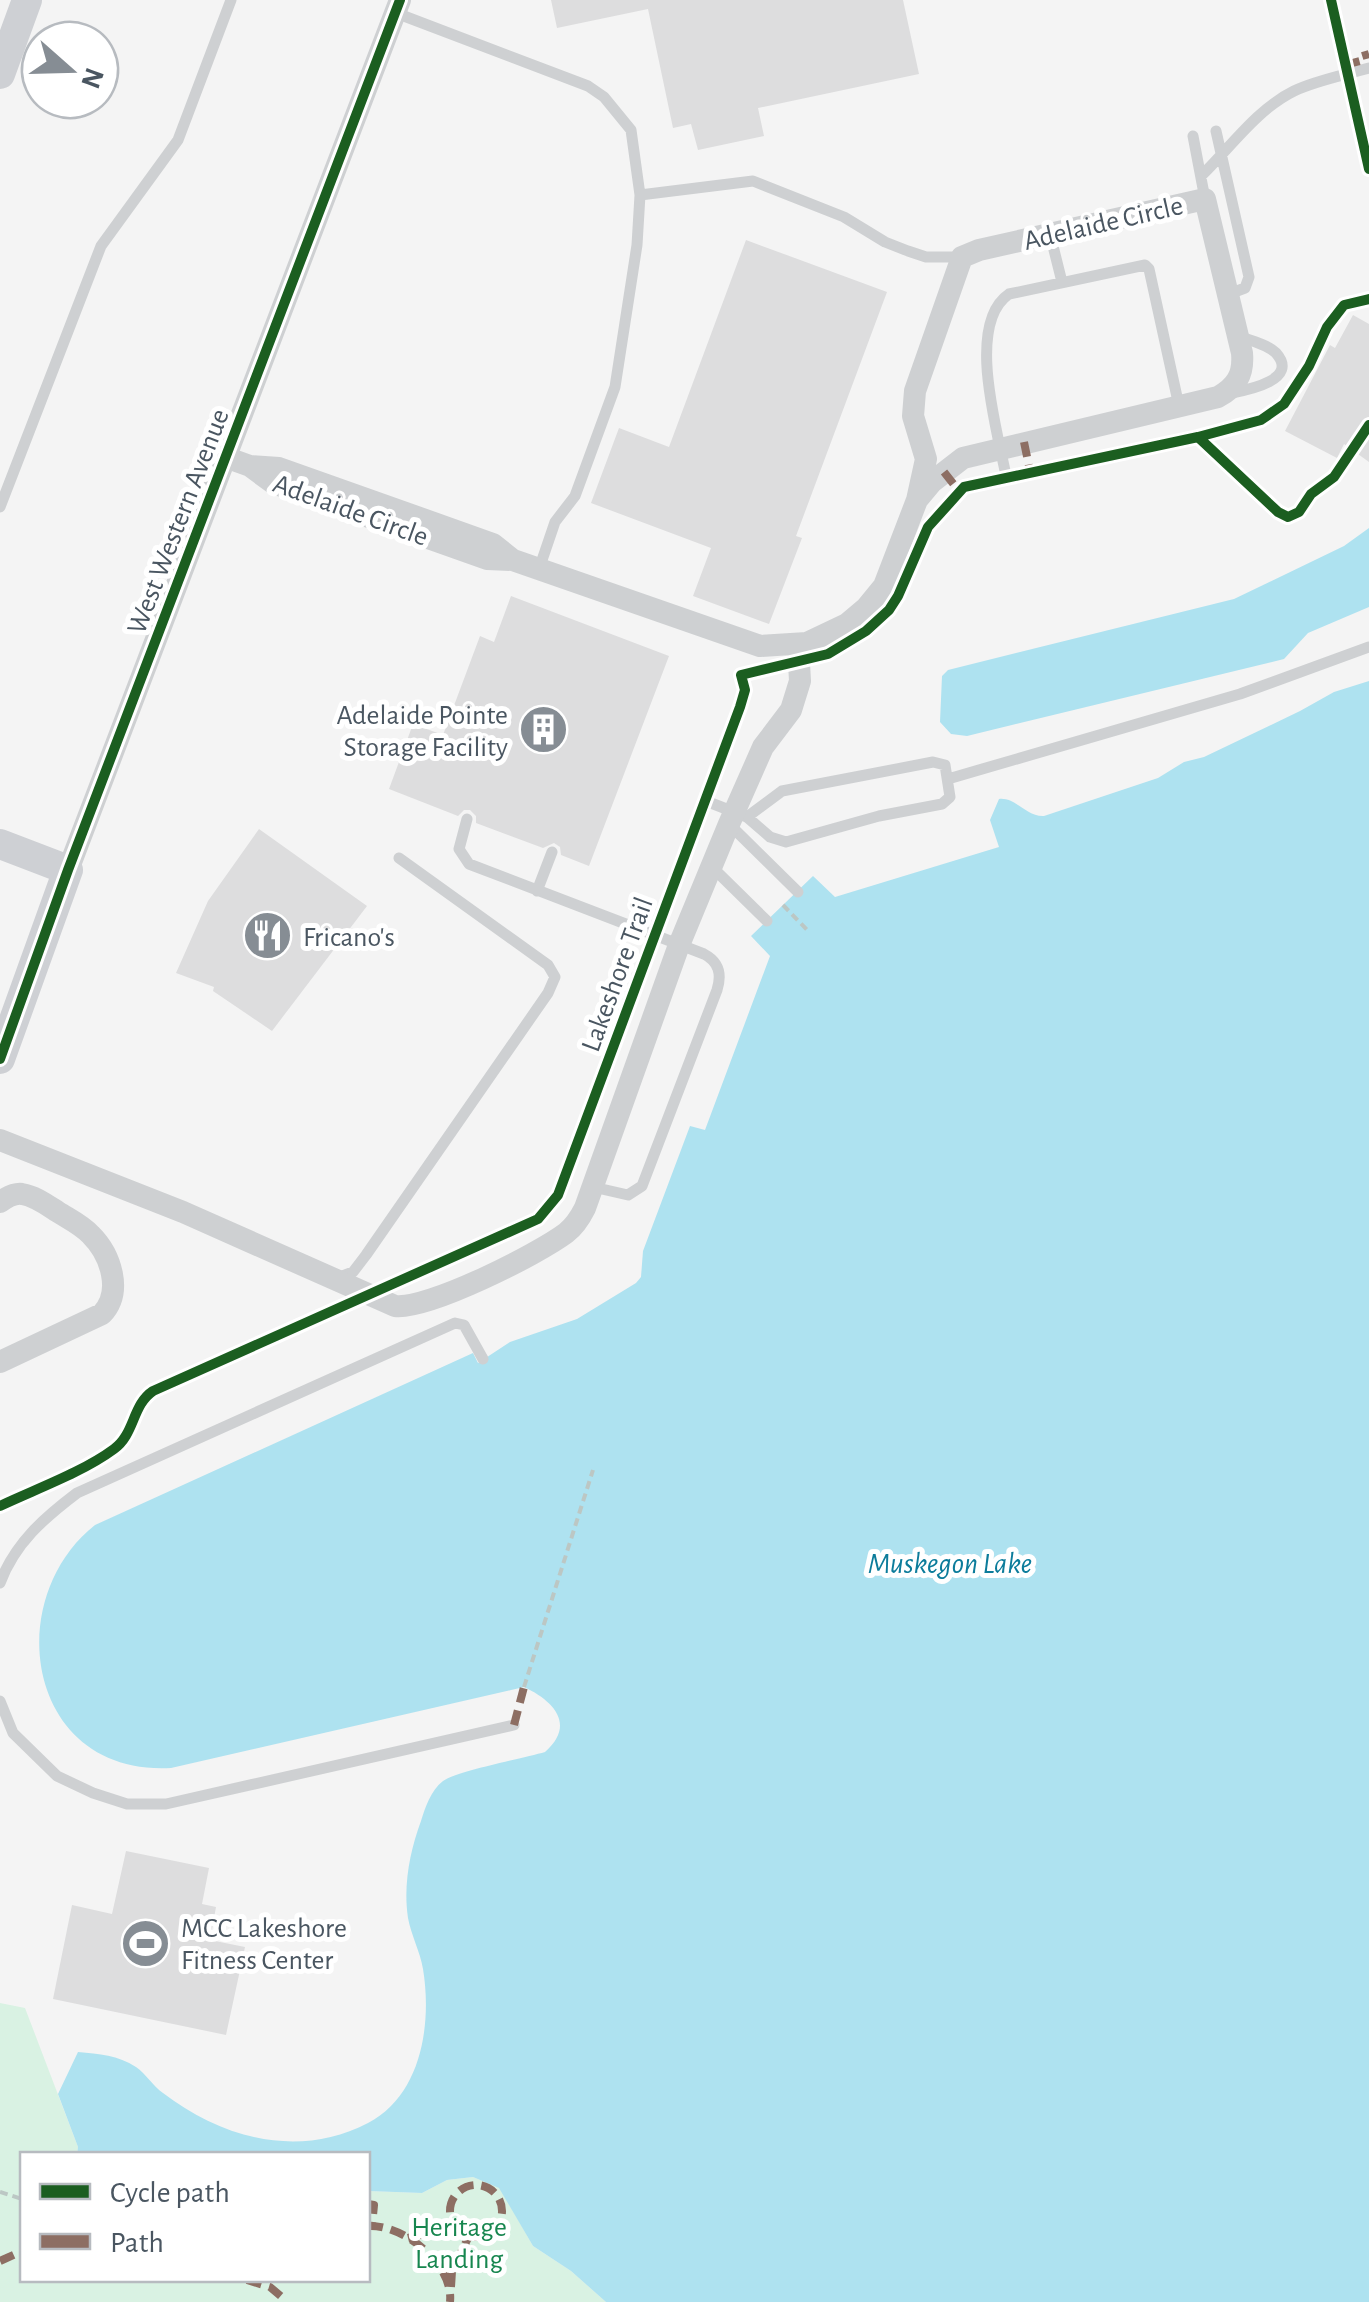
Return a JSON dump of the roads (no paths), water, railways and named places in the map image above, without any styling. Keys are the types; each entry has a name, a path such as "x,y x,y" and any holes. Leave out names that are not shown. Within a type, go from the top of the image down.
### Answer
{"street":[{"path":"0,74 27,0"},
{"name":"West Western Avenue","path":"1,1054 398,6"},
{"name":"Adelaide Circle","path":"226,457 250,466 275,467 297,474 493,544 513,560 745,643 798,646 833,633 858,616 880,593 890,575 917,500 926,459 913,416 915,390 962,257 1203,188 1242,360 1232,387 1218,397 966,457 952,465 917,500"},
{"path":"920,437 941,454 966,457"},
{"path":"0,1140 183,1212 396,1306 435,1300 566,1233 580,1218 680,944 736,818 762,747 791,710 800,681 798,646"},
{"path":"0,844 68,870"},
{"path":"0,1202 12,1195 26,1195 84,1228 100,1248 114,1286 109,1306 102,1314 0,1362"}],"lane":[{"path":"0,506 101,246 178,140 231,0"},
{"path":"398,6 597,91 631,130 640,194 637,246 614,387 575,496 555,522 538,569"},
{"path":"1203,188 1222,156 1260,115 1283,97 1300,88 1369,68"},
{"path":"1216,131 1249,277 1245,288 1229,294"},
{"path":"1192,136 1203,188"},
{"path":"640,194 753,181 844,217 896,247 926,257 962,257"},
{"path":"1050,234 1062,282"},
{"path":"1006,476 986,340 1006,296 1139,264 1147,267 1179,406"},
{"path":"1218,397 1266,385 1280,370 1280,360 1274,351 1237,335"},
{"path":"948,779 1240,694 1369,647"},
{"path":"711,803 736,818 770,837 796,841 880,816 942,804 950,797 945,765 933,762 782,791 736,818"},
{"path":"736,818 798,892"},
{"path":"467,819 458,844 464,860 488,874 680,944 713,960 720,976 642,1186 628,1195 592,1186"},
{"path":"537,892 552,852"},
{"path":"333,1278 346,1276 358,1267 548,994 554,977 548,965 399,858"},
{"path":"712,867 766,921"},
{"path":"0,1583 6,1566 37,1524 78,1493 455,1323 464,1324 483,1359"},
{"path":"0,1701 13,1733 57,1776 92,1794 127,1804 166,1804 514,1726"}],"water":[{"path":"1369,528 1369,607 1308,633 1284,659 967,736 951,734 940,722 942,676 948,670 1234,599 1344,546"},
{"name":"Muskegon Lake","path":"1369,681 1369,2302 606,2302 571,2271 533,2246 499,2188 473,2177 447,2180 422,2193 370,2191 370,2152 77,2152 58,2094 78,2052 129,2063 186,2109 236,2132 262,2139 315,2140 342,2134 386,2111 412,2076 424,2034 423,1969 409,1924 406,1893 408,1868 429,1800 439,1785 451,1777 545,1752 554,1742 560,1723 544,1699 524,1687 171,1768 122,1763 85,1744 59,1714 43,1678 39,1637 47,1596 65,1557 95,1525 473,1353 478,1363 510,1342 577,1319 636,1283 641,1277 643,1251 690,1126 705,1130 770,956 751,936 813,876 835,897 999,847 990,820 999,799 1044,816 1158,778 1334,692"}],"place":[{"name":"Adelaide Pointe Storage Facility","path":"543,730"},
{"name":"Fricano's","path":"268,936"},
{"name":"MCC Lakeshore Fitness Center","path":"146,1943"}],"park label":[{"name":"Heritage Landing","path":"459,2242"}]}
